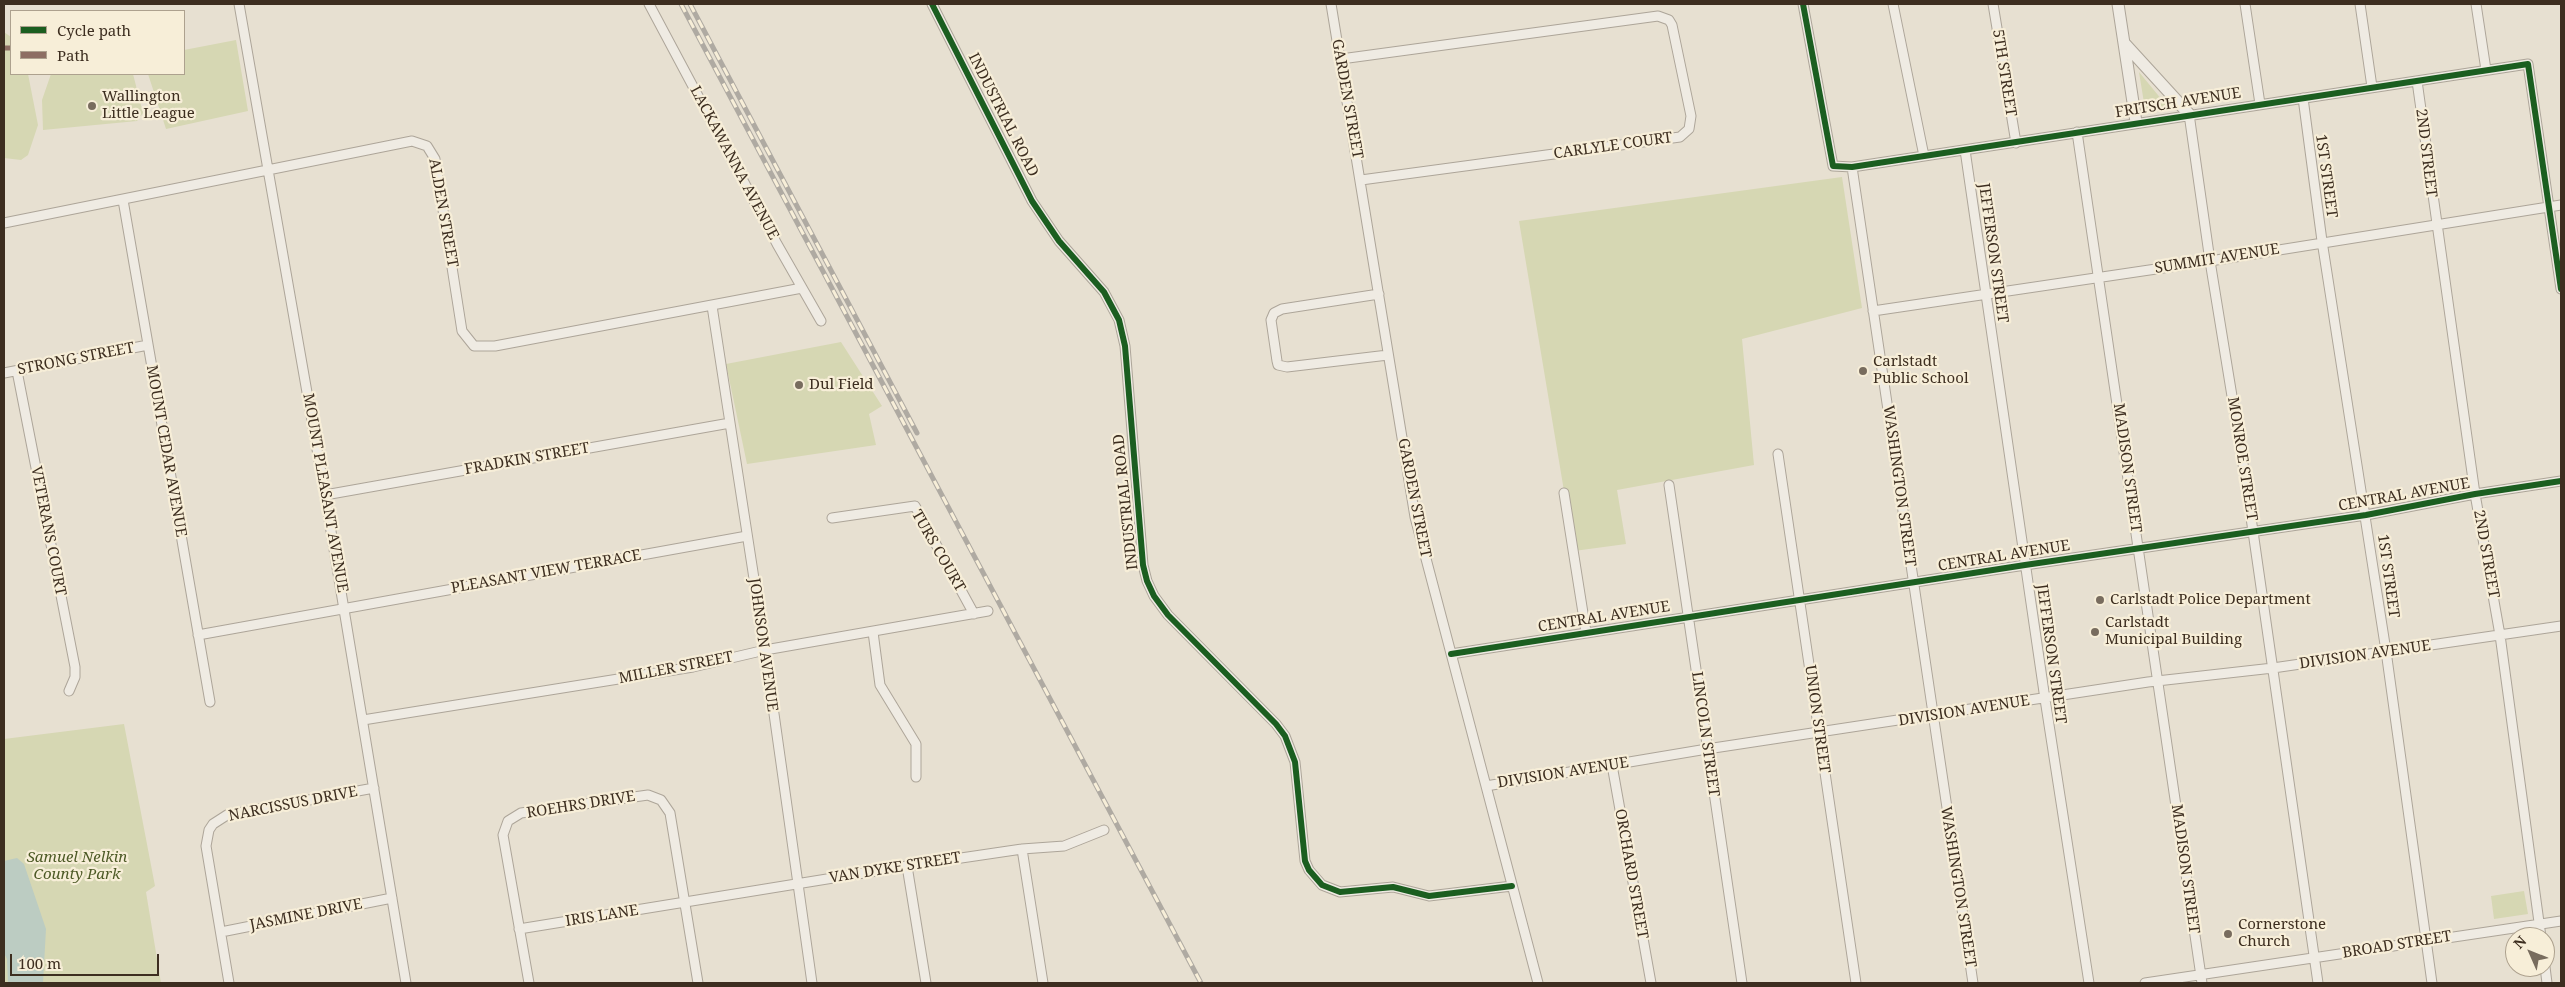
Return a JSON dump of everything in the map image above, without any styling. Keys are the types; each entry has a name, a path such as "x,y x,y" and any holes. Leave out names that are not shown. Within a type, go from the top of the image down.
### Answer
{"street":[{"name":"MOUNT PLEASANT AVENUE","path":"239,4 270,170 406,983"},
{"name":"LACKAWANNA AVENUE","path":"649,4 802,288 822,321"},
{"name":"INDUSTRIAL ROAD","path":"932,4 1032,201 1060,241 1104,292 1119,320 1125,346 1143,565 1147,581 1154,596 1168,615 1276,724 1285,736 1294,762 1305,861 1309,870 1322,885 1340,892 1393,886 1429,896 1512,886"},
{"name":"GARDEN STREET","path":"1331,4 1415,517 1538,983"},
{"name":"FRITSCH AVENUE","path":"1802,4 1833,166 1852,167 2136,122 2528,64 2549,207"},
{"path":"1892,4 1924,156"},
{"name":"5TH STREET","path":"1993,4 2016,142"},
{"path":"2118,4 2136,122"},
{"path":"2245,4 2260,104"},
{"path":"2360,4 2372,88"},
{"path":"2476,4 2486,70"},
{"name":"CARLYLE COURT","path":"1341,59 1658,16 1669,20 1672,26 1691,116 1689,129 1680,137 1361,180"},
{"path":"2124,42 2182,104 2189,114"},
{"name":"2ND STREET","path":"2417,81 2475,494 2500,635 2539,927"},
{"name":"1ST STREET","path":"2303,98 2322,242 2386,651 2432,983"},
{"name":"MONROE STREET","path":"2189,114 2253,532 2318,983"},
{"name":"MADISON STREET","path":"2077,132 2202,983"},
{"name":"ALDEN STREET","path":"4,224 412,141 427,146 435,159 462,332 474,346 495,346 802,288"},
{"name":"JEFFERSON STREET","path":"1965,150 2045,699 2089,983"},
{"name":"WASHINGTON STREET","path":"1852,167 1973,983"},
{"name":"MOUNT CEDAR AVENUE","path":"123,200 210,702"},
{"name":"SUMMIT AVENUE","path":"1873,311 2210,261 2561,205"},
{"path":"2549,207 2561,289"},
{"path":"1379,294 1282,309 1274,313 1271,320 1277,361 1278,365 1287,367 1388,355"},
{"name":"JOHNSON AVENUE","path":"712,306 765,650 796,884 812,983"},
{"name":"STRONG STREET","path":"4,373 148,345"},
{"name":"VETERANS COURT","path":"17,371 75,667 69,691"},
{"name":"FRADKIN STREET","path":"325,495 730,423"},
{"name":"UNION STREET","path":"1778,454 1856,983"},
{"name":"CENTRAL AVENUE","path":"1451,654 1913,582 2366,515 2475,494 2561,481"},
{"name":"LINCOLN STREET","path":"1669,485 1742,983"},
{"path":"1564,493 1586,632"},
{"name":"TURS COURT","path":"832,518 915,506 974,614"},
{"name":"PLEASANT VIEW TERRACE","path":"198,635 747,536"},
{"name":"MILLER STREET","path":"363,720 693,667 765,650 988,612"},
{"name":"DIVISION AVENUE","path":"1486,786 1707,749 1819,734 2158,681 2273,668 2561,626"},
{"path":"873,632 880,685 916,744 916,777"},
{"name":"ORCHARD STREET","path":"1612,765 1651,983"},
{"name":"NARCISSUS DRIVE","path":"220,932 206,846 208,830 213,824 227,815 374,788"},
{"name":"ROEHRS DRIVE","path":"529,983 503,835 508,822 514,816 531,812 648,795 662,800 670,812 698,983"},
{"name":"VAN DYKE STREET","path":"685,903 907,866 1022,849 1064,846 1104,830"},
{"path":"1022,849 1043,983"},
{"path":"907,866 926,983"},
{"name":"JASMINE DRIVE","path":"220,932 392,898"},
{"name":"IRIS LANE","path":"519,928 685,903"},
{"name":"BROAD STREET","path":"2145,983 2200,973 2561,921"},
{"path":"220,932 230,983"}],"green space":[{"path":"4,32 10,36 10,75 28,75 38,125 28,155 21,160 4,158"},
{"path":"236,40 248,111 166,129 148,75 185,75 185,50"},
{"path":"2139,72 2167,106 2145,109"},
{"name":"Wallington Little League","path":"51,75 133,75 143,113 137,121 43,130 42,100"},
{"path":"1842,177 1862,308 1742,339 1754,465 1617,490 1626,544 1574,551 1519,221"},
{"name":"Dul Field","path":"841,342 882,406 869,414 876,445 747,464 726,364"},
{"name":"Samuel Nelkin County Park","path":"124,724 155,886 146,892 161,983 4,983 4,739"},
{"path":"2524,891 2528,914 2494,919 2491,896"}],"shaded area":[{"path":"17,858 24,864 46,929 43,983 8,983 7,959 4,953 4,861"}],"railway":[{"path":"681,4 1201,983"},
{"path":"690,4 917,433"}],"marked path":[{"path":"4,48 10,48"}],"cycle path":[{"path":"932,4 1032,201 1059,241 1104,292 1119,320 1125,346 1143,565 1147,581 1154,596 1168,615 1276,724 1285,736 1295,762 1305,861 1309,870 1322,885 1340,892 1393,887 1429,896 1512,886"},
{"path":"1803,4 1833,166 1852,167 2528,64 2561,289"},
{"path":"1451,654 2025,565 2366,515 2475,494 2561,481"}],"place":[{"name":"Wallington Little League","path":"92,106"},
{"name":"Carlstadt Public School","path":"1863,371"},
{"name":"Dul Field","path":"799,385"},
{"name":"Carlstadt Police Department","path":"2100,600"},
{"name":"Carlstadt Municipal Building","path":"2095,632"},
{"name":"Cornerstone Church","path":"2228,934"}]}
